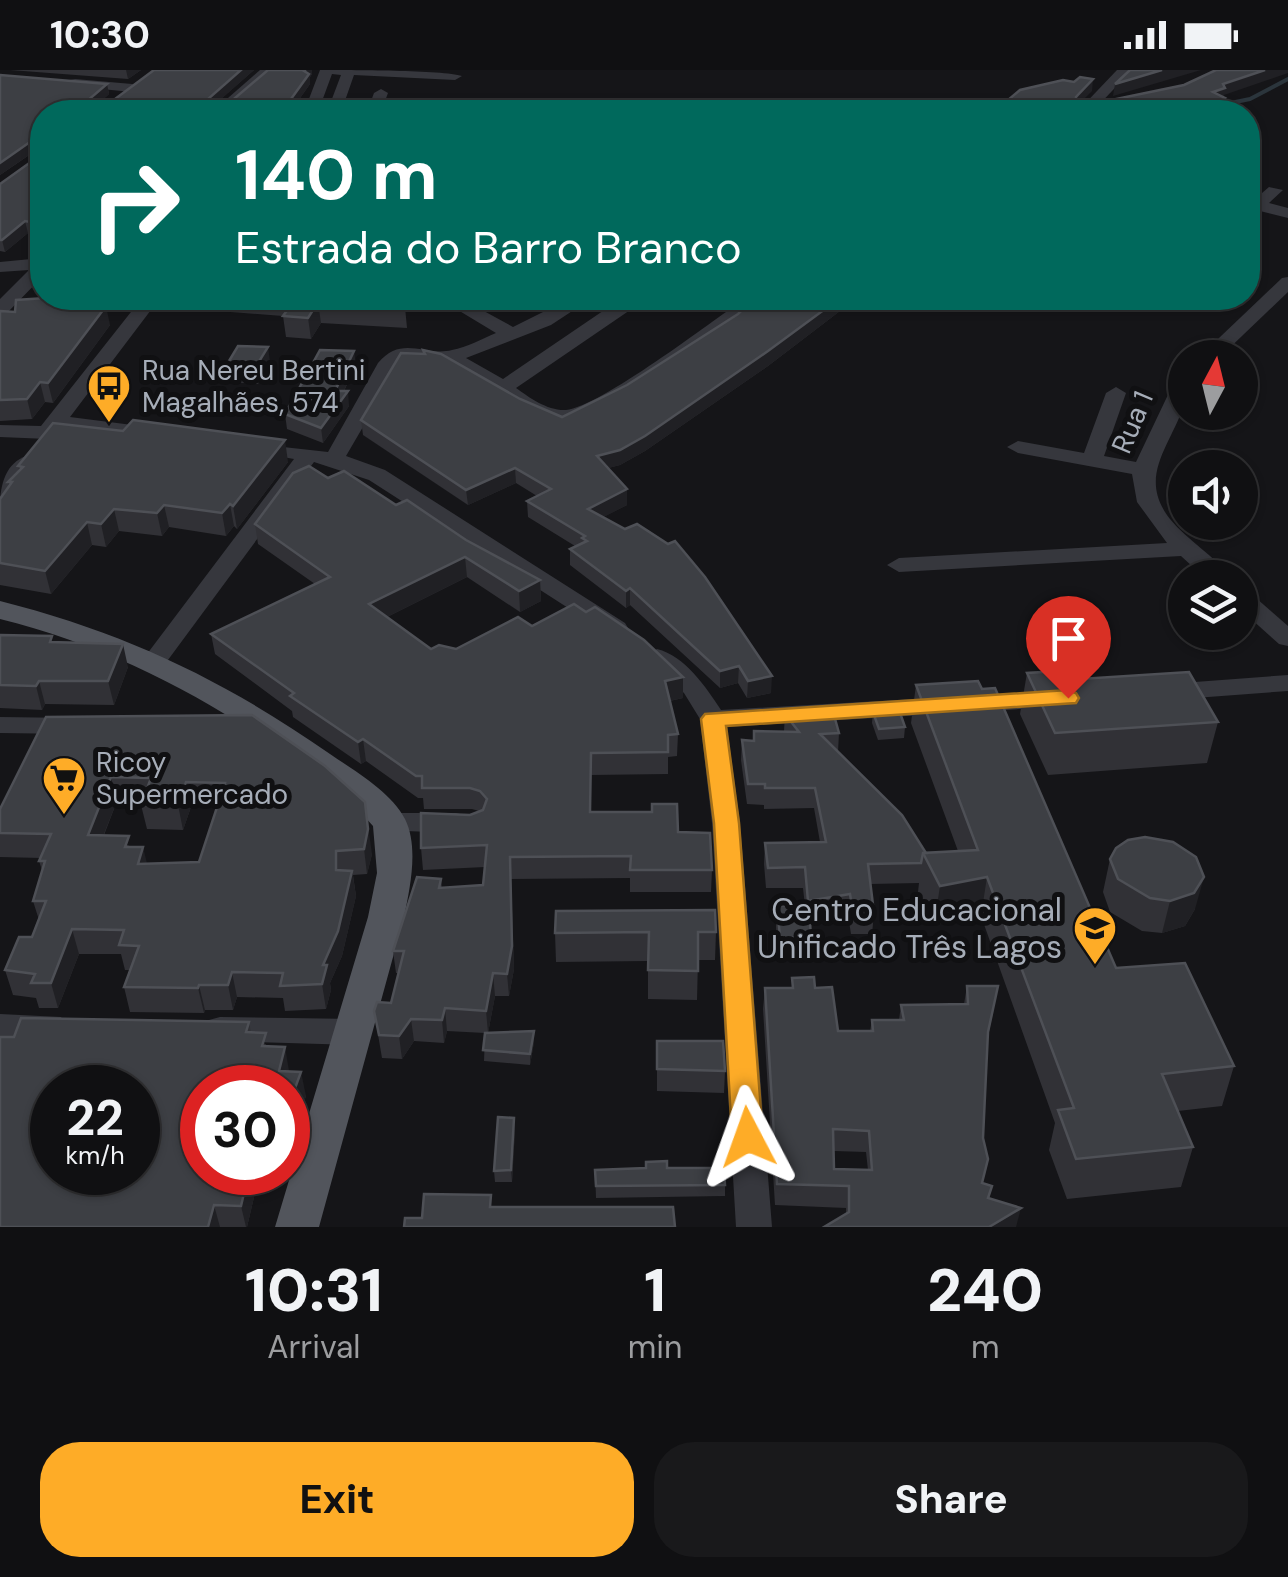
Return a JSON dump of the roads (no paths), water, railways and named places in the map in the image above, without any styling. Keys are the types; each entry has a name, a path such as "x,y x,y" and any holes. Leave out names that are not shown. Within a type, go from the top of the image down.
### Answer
{"main road":[{"path":"0,610 78,629 156,660 270,727 356,789 390,823 395,873 355,1032 297,1227"}],"street":[{"path":"233,100 268,70"},
{"path":"315,100 327,70 455,76"},
{"path":"1103,100 1125,70"},
{"path":"338,100 349,71"},
{"path":"54,81 138,84 118,100"},
{"path":"378,100 381,93"},
{"path":"1260,202 1275,190"},
{"path":"1260,210 1288,213"},
{"path":"0,267 30,266"},
{"path":"0,309 30,278"},
{"path":"1260,308 1288,282"},
{"path":"0,498 142,310"},
{"path":"469,310 512,334"},
{"path":"450,358 512,334 557,310"},
{"path":"504,388 617,310"},
{"path":"156,660 322,457 392,358 410,353 450,358 481,372 549,414 583,413 739,310"},
{"path":"1226,340 1258,310"},
{"path":"1092,460 1116,393"},
{"name":"Rua 1","path":"1168,416 1143,470 1144,499 1200,560"},
{"path":"0,431 52,427 173,436"},
{"path":"232,444 322,457 377,475 628,636 694,688 713,719 726,823 754,1227"},
{"path":"1018,447 1143,470"},
{"path":"899,566 1187,548"},
{"path":"1258,612 1288,639"},
{"path":"1146,693 1288,683"},
{"path":"713,719 1087,696"},
{"path":"0,725 100,726"},
{"path":"213,726 270,727"},
{"path":"390,823 471,823"},
{"path":"0,1026 79,1027"},
{"path":"197,1029 355,1032"}],"waterway":[{"path":"1245,100 1288,79"}],"place":[{"name":"Rua Nereu Bertini Magalhães, 574","path":"109,424"},
{"name":"Ricoy Supermercado","path":"64,816"},
{"name":"Centro Educacional Unificado Três Lagos","path":"1095,966"}]}
